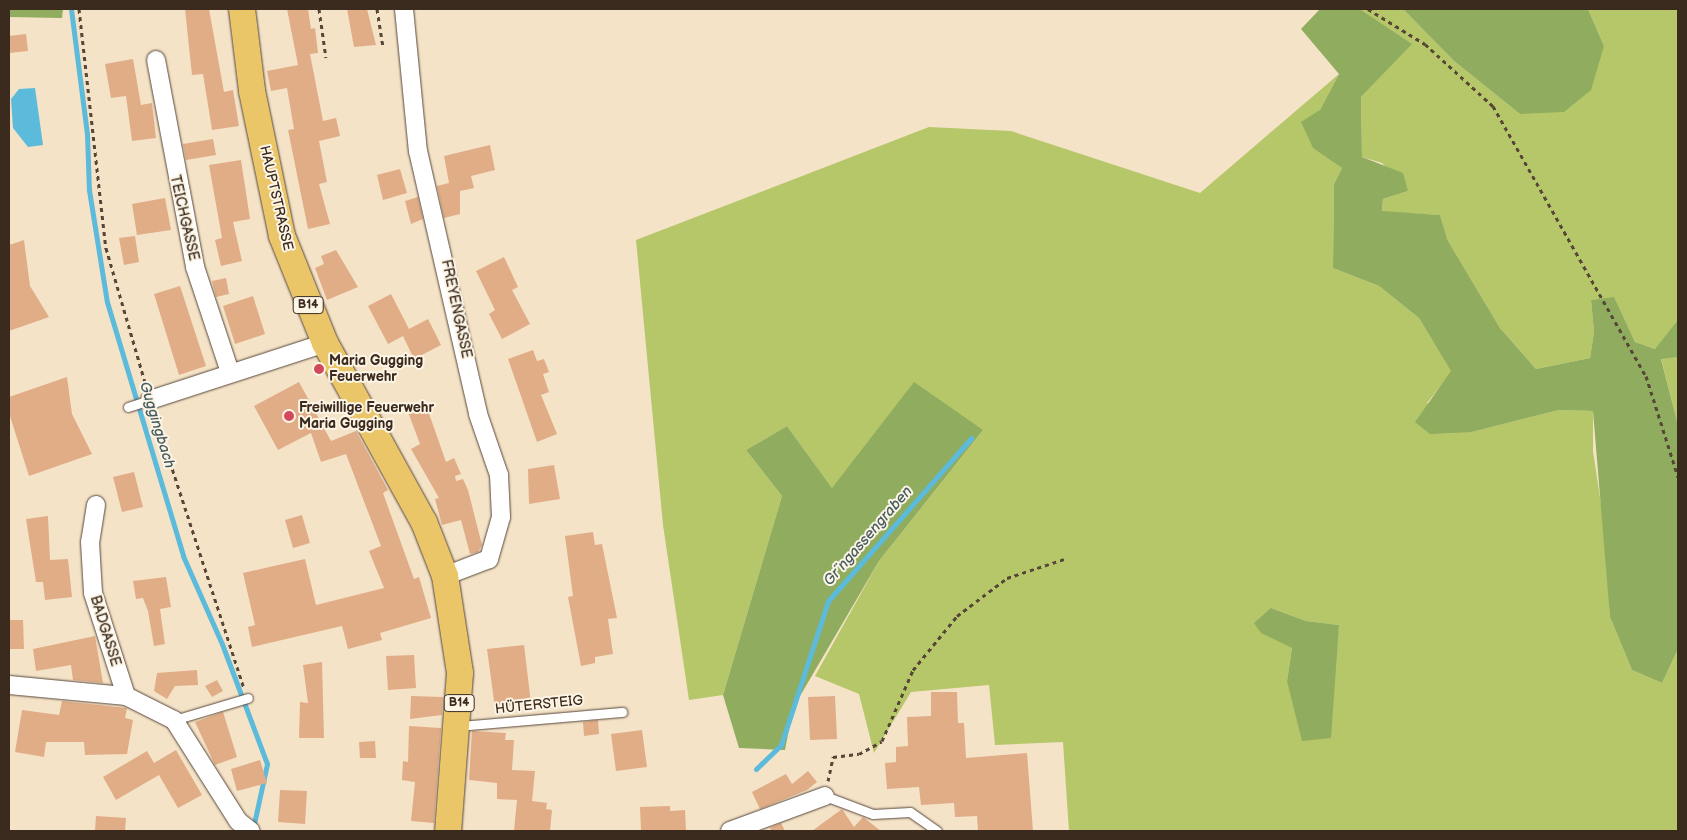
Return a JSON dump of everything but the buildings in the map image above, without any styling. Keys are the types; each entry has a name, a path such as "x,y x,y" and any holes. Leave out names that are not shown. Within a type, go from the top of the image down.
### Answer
{"main road":[{"name":"HAUPTSTRASSE","path":"242,9 252,91 282,236 325,343 424,522 445,576 460,673 459,726 448,831"}],"street":[{"name":"FREYENGASSE","path":"404,9 418,151 478,414 499,475 501,518 489,559 445,576"},
{"name":"TEICHGASSE","path":"156,60 195,267 230,372"},
{"path":"150,400 230,372 325,343"},
{"name":"BADGASSE","path":"96,505 90,542 93,593 126,696"},
{"path":"9,685 126,696 174,720 242,827"},
{"path":"730,831 825,796"}],"lane":[{"path":"128,407 150,400"},
{"path":"174,720 247,699"},
{"name":"HÜTERSTEIG","path":"459,726 622,712"},
{"path":"825,796 873,814 910,812 937,831"}],"path":[{"path":"79,9 106,248 150,400 247,699"},
{"path":"320,9 326,58"},
{"path":"377,9 383,48"},
{"path":"1368,9 1425,44 1493,106 1646,376 1678,477"},
{"path":"825,796 833,757 859,754 882,741 913,670 957,616 1007,578 1064,559"}],"green space":[{"path":"9,9 63,9 62,18 9,17"},
{"path":"1320,9 1360,9 1412,44 1361,97 1362,157 1403,173 1408,191 1383,199 1382,211 1440,215 1448,241 1500,328 1536,369 1590,358 1594,332 1591,300 1614,297 1635,342 1655,349 1678,320 1678,357 1661,359 1678,425 1678,649 1662,683 1632,670 1610,617 1593,411 1559,410 1472,432 1430,434 1415,422 1451,371 1419,318 1379,286 1333,268 1334,184 1342,168 1313,148 1301,122 1320,110 1339,74 1301,29"},
{"path":"1360,9 1403,9 1454,61 1520,114 1604,46 1588,9 1678,9 1678,320 1664,341 1655,349 1635,342 1614,298 1591,300 1594,332 1590,358 1536,369 1500,328 1448,241 1440,215 1382,212 1383,199 1408,191 1382,163 1362,157 1361,97 1411,44"},
{"path":"1403,9 1588,9 1604,46 1591,90 1564,112 1520,114 1454,61"},
{"path":"1339,74 1320,110 1334,162 1342,168 1334,184 1333,268 1379,286 1419,318 1452,372 1427,403 1472,432 1559,410 1593,411 1593,451 1605,531 1610,617 1632,670 1662,683 1678,649 1678,831 1069,831 1063,742 995,745 989,685 911,692 874,753 859,694 815,676 879,561 983,430 832,488 787,426 746,450 782,496 723,695 689,700 663,525 636,240 929,127 1011,131 1200,193","holes":["1271,608 1306,621 1339,625 1336,650 1287,681 1292,648"]},
{"path":"1678,357 1678,425 1661,358"},
{"path":"914,382 983,430 879,561 793,708 785,750 739,748 723,695 782,496 746,450 787,426 832,488"},
{"path":"1271,608 1306,621 1339,625 1331,738 1302,741 1287,681 1292,648 1261,633 1254,623"}],"water":[{"path":"35,88 43,145 28,147 13,128 11,99 19,89"}],"waterway":[{"name":"Guggingbach","path":"71,9 87,134 89,190 107,302 183,556 222,644 267,764 253,828"},
{"name":"Gr¨ngassengraben","path":"756,769 781,745 828,601 971,438"}],"place":[{"name":"Maria Gugging Feuerwehr","path":"319,369"},
{"name":"Freiwillige Feuerwehr Maria Gugging","path":"289,416"}]}
